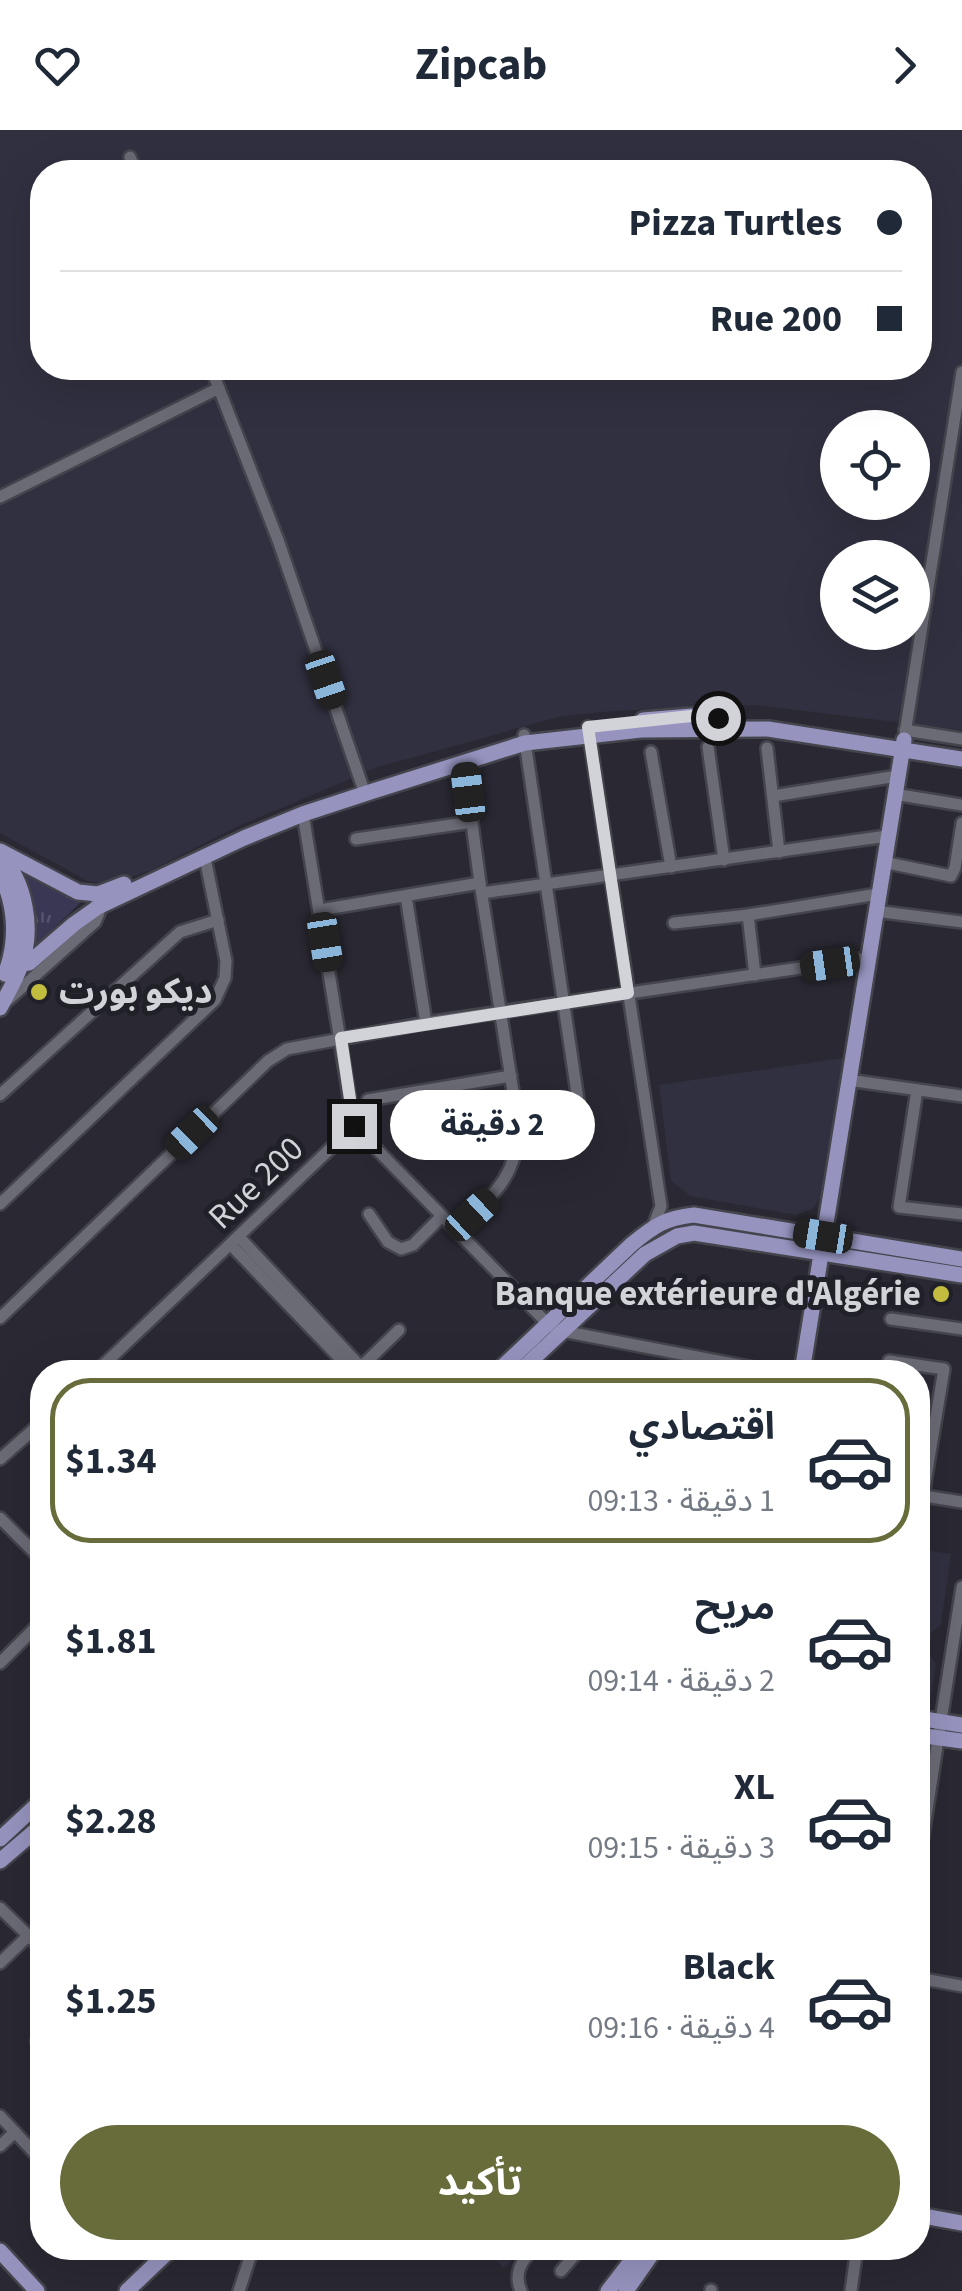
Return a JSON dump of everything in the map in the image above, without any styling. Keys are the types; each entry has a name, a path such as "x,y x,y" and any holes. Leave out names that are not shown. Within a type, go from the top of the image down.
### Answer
{"main road":[{"path":"15,964 29,963 94,901 111,890 290,809 524,739 691,716 772,722 962,749"},
{"path":"0,853 94,901 303,814 464,763 524,739"},
{"path":"904,739 962,759"},
{"path":"804,1360 904,739"},
{"path":"0,853 16,879 26,914 26,936 2,998"},
{"path":"0,874 13,912 15,964"},
{"path":"529,1360 652,1227 672,1217 694,1216 962,1276"},
{"path":"513,1360 644,1254 676,1236 694,1233 962,1259"},
{"path":"930,1725 962,1741"},
{"path":"930,1732 962,1725"},
{"path":"0,1839 30,1811"},
{"path":"0,1861 30,1835"},
{"path":"930,2217 962,2223"},
{"path":"0,2251 37,2291"},
{"path":"126,2291 159,2260"},
{"path":"608,2291 632,2260"},
{"path":"626,2291 648,2260"}],"street":[{"path":"962,372 904,739 962,739"},
{"path":"216,380 278,540 362,785"},
{"path":"0,497 219,388"},
{"path":"589,731 660,1206 652,1227"},
{"path":"516,1110 578,1100 524,739"},
{"path":"708,746 724,860"},
{"path":"766,748 779,852"},
{"path":"651,752 670,868"},
{"path":"456,1230 501,1186 511,1169 518,1141 464,763"},
{"path":"773,796 897,776"},
{"path":"894,794 962,805"},
{"path":"303,814 354,1126 555,1328 715,1360"},
{"path":"356,839 472,822"},
{"path":"883,862 950,876 956,868 962,823"},
{"path":"320,910 406,896 610,876 887,836"},
{"path":"0,1204 215,1000 225,978 226,961 204,858"},
{"path":"406,896 426,1023"},
{"path":"2,998 95,922 98,916 94,901"},
{"path":"674,923 876,903 962,922"},
{"path":"748,915 755,975"},
{"path":"0,1095 167,942 187,928 218,920"},
{"path":"0,1318 268,1061 287,1049 426,1023 868,958"},
{"path":"368,1100 511,1076"},
{"path":"848,1080 962,1096"},
{"path":"917,1090 899,1207 962,1214"},
{"name":"Rue 200","path":"115,1360 354,1126"},
{"path":"660,1206 680,1216"},
{"path":"369,1214 388,1242 401,1249 413,1245 442,1216"},
{"path":"235,1241 346,1360"},
{"path":"891,1319 962,1329"},
{"path":"368,1360 399,1330"},
{"path":"930,1367 944,1369 930,1442"},
{"path":"0,1459 30,1433"},
{"path":"930,1497 962,1502"},
{"path":"0,1518 30,1548"},
{"path":"930,1789 962,1588"},
{"path":"0,1663 30,1634"},
{"path":"0,1908 29,1936 0,1963"},
{"path":"930,1980 962,1986"},
{"path":"0,2116 30,2149"},
{"path":"0,2146 15,2132"},
{"path":"239,2291 249,2260"},
{"path":"522,2260 518,2286 522,2291"},
{"path":"560,2270 570,2260"},
{"path":"851,2291 855,2260"}],"shaded area":[{"path":"0,130 962,130 962,730 755,705 562,716 378,767 236,827 152,870 110,884 88,881 0,833"},
{"path":"843,1058 820,1198 812,1209 796,1215 691,1196 671,1181 659,1085"},
{"path":"930,1551 951,1554 941,1624 931,1633 930,1643"},
{"path":"930,1655 936,1664 930,1700"}],"green space":[{"path":"18,865 83,900 31,950 31,907"}],"place":[{"name":"ديكو بورت","path":"39,992"},
{"name":"Banque extérieure d'Algérie","path":"941,1294"}],"route":[{"path":"354,1126 341,1038 628,993 588,727 691,716 718,718"}]}
